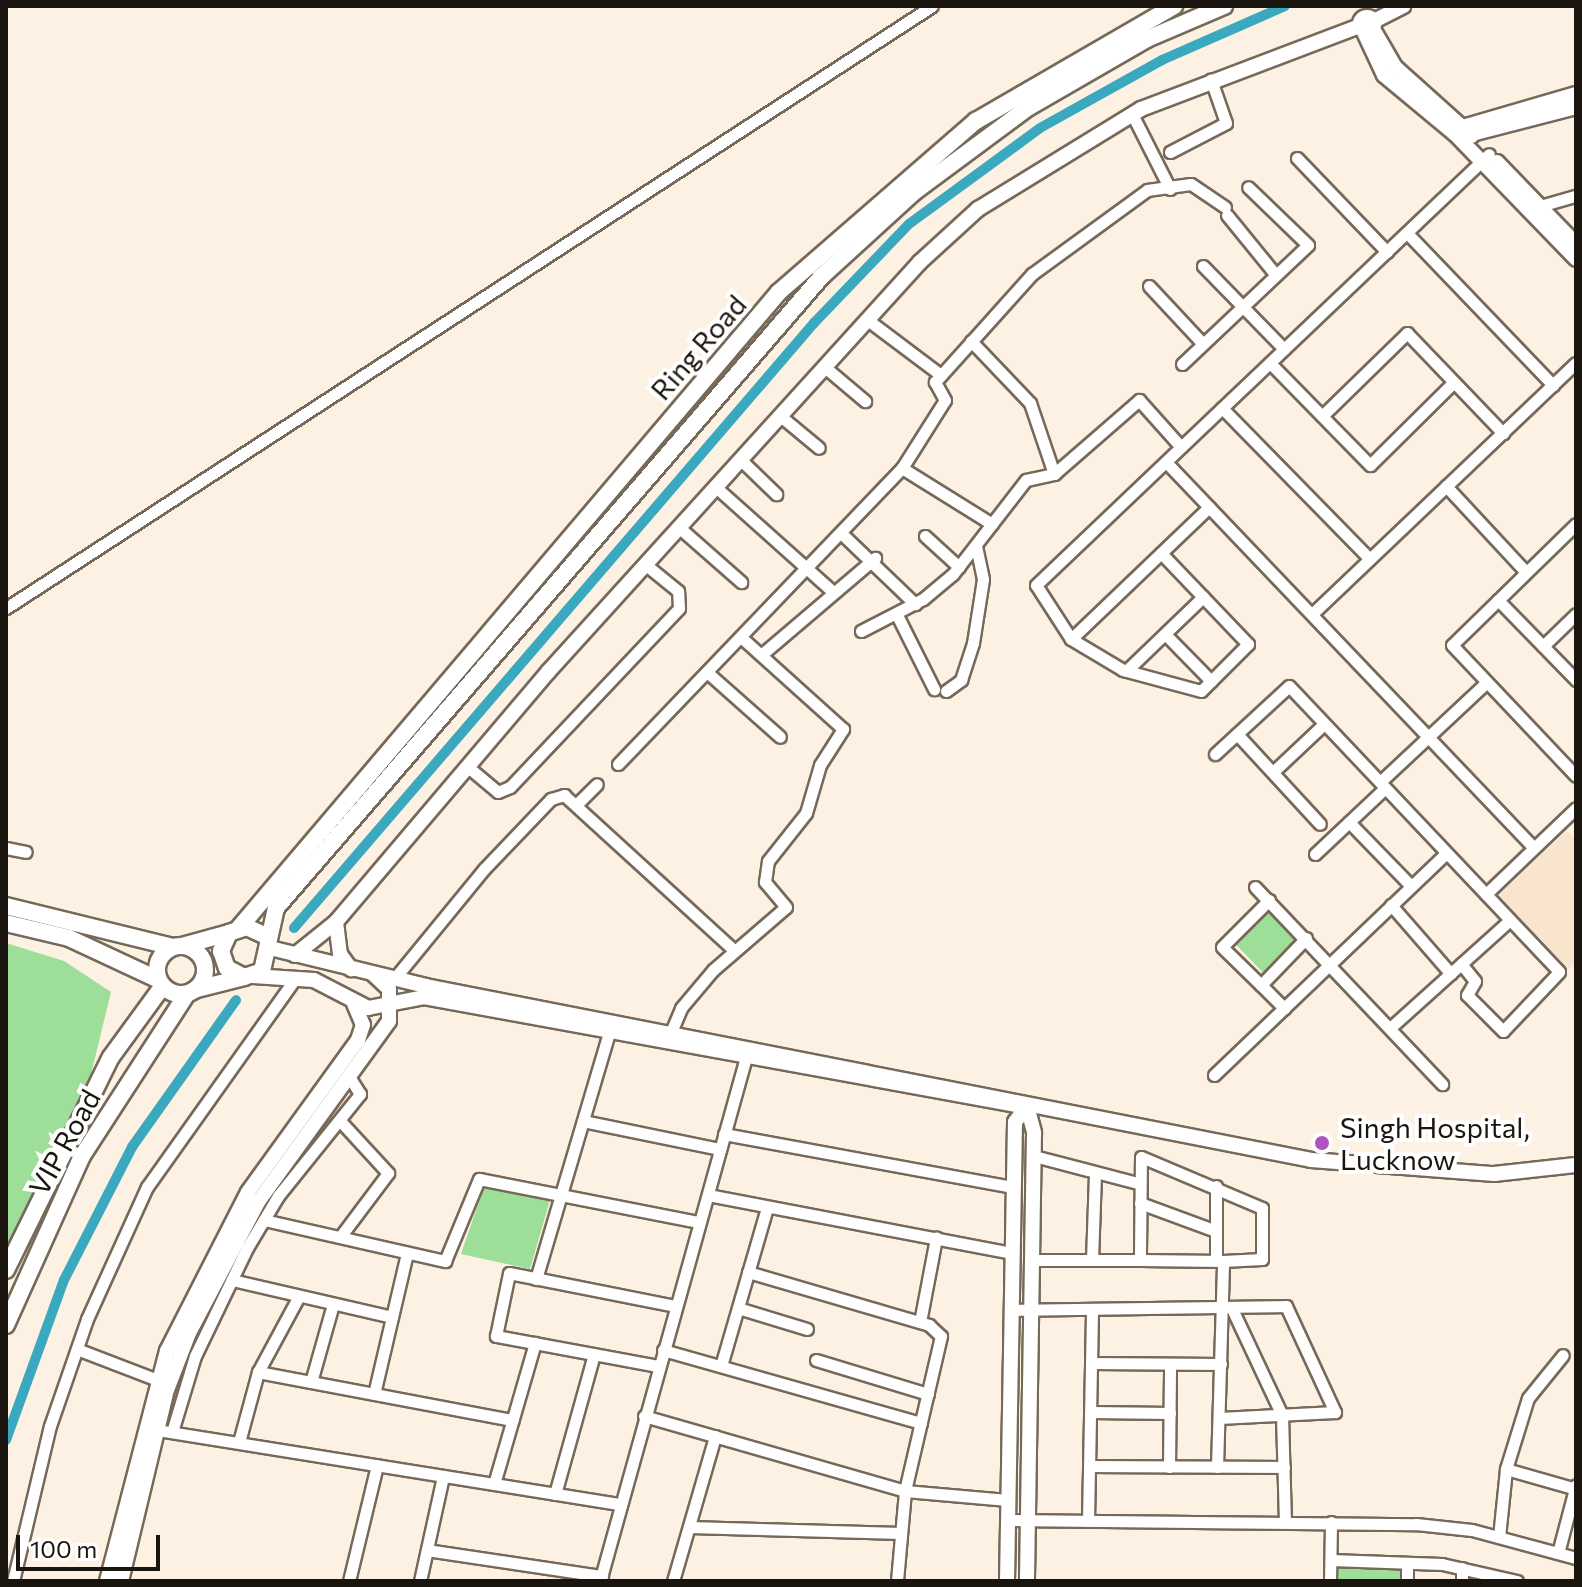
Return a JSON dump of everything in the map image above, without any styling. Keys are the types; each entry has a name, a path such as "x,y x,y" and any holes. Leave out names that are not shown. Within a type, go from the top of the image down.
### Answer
{"main road":[{"path":"6,923 69,938 160,983 192,992 248,976 268,963 267,942 276,908 821,277 914,192 1029,107 1176,27 1224,6"},
{"name":"Ring Road","path":"234,931 779,292 976,121 1167,7"},
{"path":"6,906 178,946 204,962 192,992"},
{"path":"178,946 234,931 267,942"},
{"path":"234,931 223,961 248,976"},
{"name":"VIP Road","path":"6,1270 111,1057 160,983 158,960 178,946"},
{"name":"VIP Road","path":"6,1325 82,1156 192,992"}],"street":[{"path":"6,608 932,6"},
{"path":"295,955 336,922 646,565 744,463 869,321 978,209 1132,114 1403,6"},
{"path":"1167,7 1176,27"},
{"path":"1365,20 1384,75 1461,132 1576,244"},
{"path":"1170,152 1226,123 1211,80"},
{"path":"1461,132 1576,94"},
{"path":"1461,132 1576,107"},
{"path":"1132,114 1170,189"},
{"path":"1161,553 1248,644 1201,691 1126,671 1071,639 1036,585 1486,157"},
{"path":"1486,157 1576,259"},
{"path":"1297,158 1387,252"},
{"path":"618,764 902,468 945,400 935,382 971,341 1067,245 1147,190 1191,184 1226,211 1276,275"},
{"path":"1182,364 1308,245 1248,187"},
{"path":"1540,206 1576,196"},
{"path":"1407,233 1553,385"},
{"path":"1203,266 1284,349"},
{"path":"1149,286 1203,344"},
{"path":"869,321 941,375"},
{"path":"1322,416 1407,333 1503,433"},
{"path":"971,341 1030,403 1054,474"},
{"path":"1270,363 1370,465 1454,382"},
{"path":"1312,614 1576,363"},
{"path":"827,369 865,401"},
{"path":"861,631 915,604 959,567 1026,480 1054,474 1139,400 1181,447"},
{"path":"1222,408 1370,559"},
{"path":"784,419 819,448"},
{"path":"1166,462 1534,848"},
{"path":"744,463 776,494"},
{"path":"902,468 992,524"},
{"path":"1446,486 1526,572"},
{"path":"719,490 834,593"},
{"path":"1071,639 1209,507"},
{"path":"1576,524 1452,645 1576,776"},
{"path":"682,530 741,582"},
{"path":"841,533 875,558 915,604"},
{"path":"925,536 959,567"},
{"path":"897,615 940,690 961,680 973,643 983,579 976,547"},
{"path":"761,655 875,558"},
{"path":"468,767 498,792 510,787 679,608 678,591 646,565"},
{"path":"1126,671 1203,597"},
{"path":"1498,600 1576,680"},
{"path":"1543,646 1576,614"},
{"path":"1165,634 1211,681"},
{"path":"671,1032 681,1008 735,951 786,907 765,882 768,861 806,813 820,765 843,729 742,638"},
{"path":"708,673 780,737"},
{"path":"1315,854 1428,737 1487,682"},
{"path":"1215,754 1289,686 1559,972 1503,1031 1467,995 1475,981 1461,964"},
{"path":"1273,772 1324,724"},
{"path":"1237,734 1320,824"},
{"path":"579,802 597,784"},
{"path":"394,979 551,799 579,802 735,951"},
{"path":"1486,894 1576,808"},
{"path":"1349,822 1411,886"},
{"path":"6,848 26,852"},
{"path":"1214,1075 1446,853"},
{"path":"1255,887 1442,1084"},
{"path":"1269,900 1222,947 1284,1008"},
{"path":"1391,905 1451,974"},
{"path":"1390,1028 1510,920"},
{"path":"336,922 340,954 351,969"},
{"path":"1261,985 1306,938"},
{"path":"267,942 295,955 394,979 611,1027 671,1032 748,1053"},
{"path":"121,1581 157,1430 189,1333 258,1202 389,1021 391,1003 374,974"},
{"path":"248,976 296,977 354,1004 391,1003 424,997 611,1027 1027,1106 1411,1171 1494,1174 1576,1165"},
{"path":"13,1581 77,1349 147,1187 296,977"},
{"path":"107,1581 155,1379 248,1192 358,1040 363,1025 354,1004"},
{"path":"536,1279 611,1027"},
{"path":"427,1550 601,1579 644,1416 748,1053"},
{"path":"172,1432 195,1356 264,1220 342,1123 360,1094 350,1078"},
{"path":"1027,1106 1034,1156 1027,1581"},
{"path":"1007,1581 1015,1122 1027,1106"},
{"path":"583,1121 720,1149"},
{"path":"340,1237 388,1173 342,1123"},
{"path":"724,1134 1013,1187"},
{"path":"1034,1156 1138,1183"},
{"path":"1032,1260 1092,1260 1140,1260 1220,1260 1262,1259 1264,1213 1216,1186 1147,1157 1137,1162 1140,1260"},
{"path":"1092,1260 1095,1173"},
{"path":"264,1220 445,1261 451,1255 479,1179 699,1222"},
{"path":"1216,1186 1216,1231 1227,1311 1221,1364 1217,1467"},
{"path":"708,1195 1013,1253"},
{"path":"1140,1203 1216,1231"},
{"path":"721,1366 767,1208"},
{"path":"920,1322 936,1238"},
{"path":"374,1394 407,1253"},
{"path":"748,1272 920,1322 941,1336 905,1491 897,1581"},
{"path":"658,1366 496,1336 509,1273 675,1306"},
{"path":"232,1280 392,1317"},
{"path":"239,1442 258,1372 299,1296"},
{"path":"311,1382 333,1304"},
{"path":"1011,1310 1227,1311 1286,1306 1335,1412 1219,1418"},
{"path":"738,1308 807,1329"},
{"path":"1088,1521 1092,1311"},
{"path":"1227,1311 1282,1415 1285,1522"},
{"path":"494,1484 535,1343"},
{"path":"77,1349 155,1379"},
{"path":"663,1350 921,1423"},
{"path":"555,1494 594,1354"},
{"path":"1499,1537 1506,1469 1528,1398 1563,1355"},
{"path":"816,1360 928,1394"},
{"path":"1091,1363 1221,1364"},
{"path":"1169,1467 1170,1364"},
{"path":"258,1372 513,1420"},
{"path":"1091,1412 1170,1413"},
{"path":"644,1416 905,1491 1008,1500"},
{"path":"157,1430 621,1504"},
{"path":"673,1581 715,1436"},
{"path":"349,1581 377,1465"},
{"path":"1090,1466 1284,1467"},
{"path":"1506,1469 1575,1488 1558,1553"},
{"path":"420,1581 443,1476"},
{"path":"1008,1520 1416,1524 1499,1537 1576,1558"},
{"path":"1330,1581 1331,1522"},
{"path":"689,1527 901,1533"},
{"path":"1331,1560 1462,1568 1517,1581"},
{"path":"1407,1563 1407,1581"},
{"path":"1462,1568 1462,1581"}],"shaded area":[{"path":"1567,831 1576,840 1576,962 1569,969 1498,896"}],"green space":[{"path":"1267,909 1298,941 1264,974 1233,942"},
{"path":"6,943 64,961 111,992 86,1095 6,1254"},
{"path":"484,1187 550,1200 530,1269 461,1254"},
{"path":"1337,1566 1401,1570 1401,1581 1337,1581"}],"waterway":[{"path":"294,928 814,323 909,224 1040,128 1162,60 1285,6"},
{"path":"6,1440 64,1280 132,1147 236,1000"}],"place":[{"name":"Singh Hospital, Lucknow","path":"1322,1143"}]}
